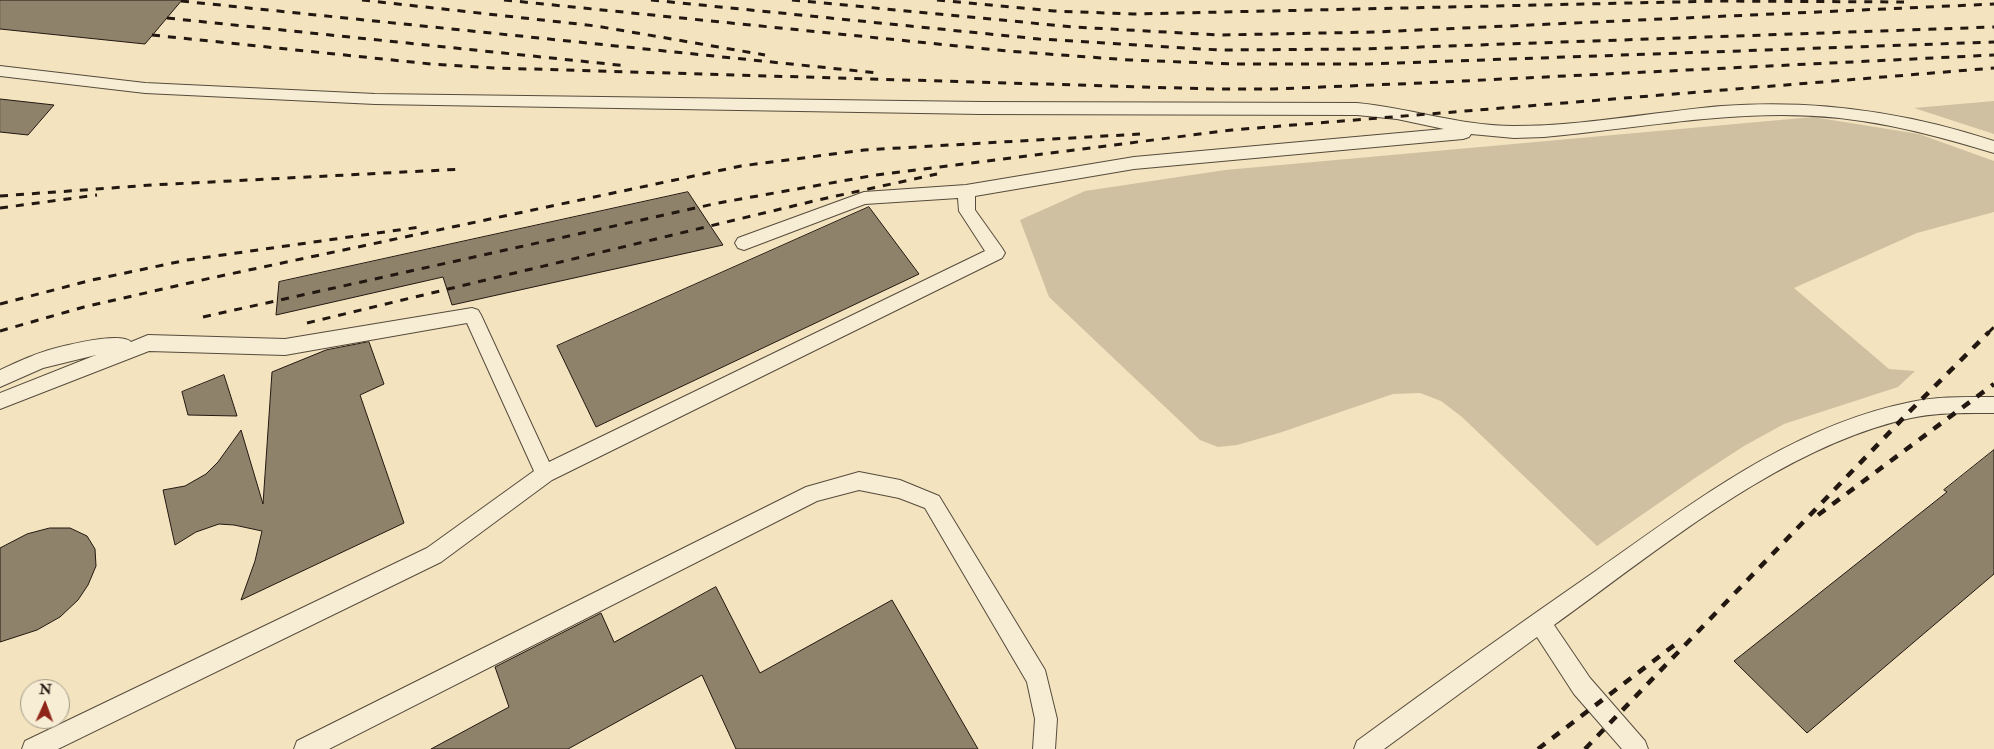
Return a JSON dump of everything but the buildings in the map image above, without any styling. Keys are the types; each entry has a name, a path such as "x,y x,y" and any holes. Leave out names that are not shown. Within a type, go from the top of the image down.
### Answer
{"lane":[{"path":"0,71 145,88 374,99 991,108 1357,109 1417,116 1452,126 1484,131"},
{"path":"744,243 864,198 966,191 1134,164 1484,131 1544,130 1751,110 1814,110 1890,118 1971,139 1994,147"},
{"path":"33,749 434,555 545,474 996,253 967,211 966,191"},
{"path":"0,379 39,361 84,349 148,343 285,347 472,315 545,474"},
{"path":"0,401 148,343"},
{"path":"1365,749 1717,497 1803,448 1862,423 1911,410 1963,405 1994,405"},
{"path":"305,749 813,493 859,481 900,488 932,502 1037,678 1046,719 1044,749"},
{"path":"1540,622 1582,686 1637,749"}],"shaded area":[{"path":"1994,101 1994,134 1914,108"},
{"path":"1813,117 1919,134 1994,161 1994,212 1917,233 1794,288 1889,369 1915,371 1898,387 1784,424 1744,446 1597,546 1462,417 1441,401 1420,393 1393,394 1279,433 1237,445 1218,447 1200,440 1049,297 1020,220 1085,191 1225,170"}],"railway":[{"path":"362,0 596,26 765,55"},
{"path":"504,0 1007,51 1130,60 1236,64 1368,64 1994,42"},
{"path":"651,0 1039,39 1219,50 1363,49 1994,27"},
{"path":"792,0 1074,27 1219,35 1375,32 1994,4"},
{"path":"937,0 1054,11 1133,14 1720,1 1904,2"},
{"path":"181,1 878,73"},
{"path":"167,18 628,66"},
{"path":"152,35 431,64 496,68 1213,89 1273,89 1422,83 1994,55"},
{"path":"203,317 718,203 876,175 1232,130 1994,68"},
{"path":"0,331 84,307 211,278 741,166 864,150 1140,134"},
{"path":"0,196 152,185 463,169"},
{"path":"307,323 818,200 937,174"},
{"path":"0,208 97,195"},
{"path":"0,304 92,280 187,260 420,227"},
{"path":"1585,749 1911,410 1994,327"},
{"path":"1818,515 1994,384"},
{"path":"1538,749 1681,640"}]}
